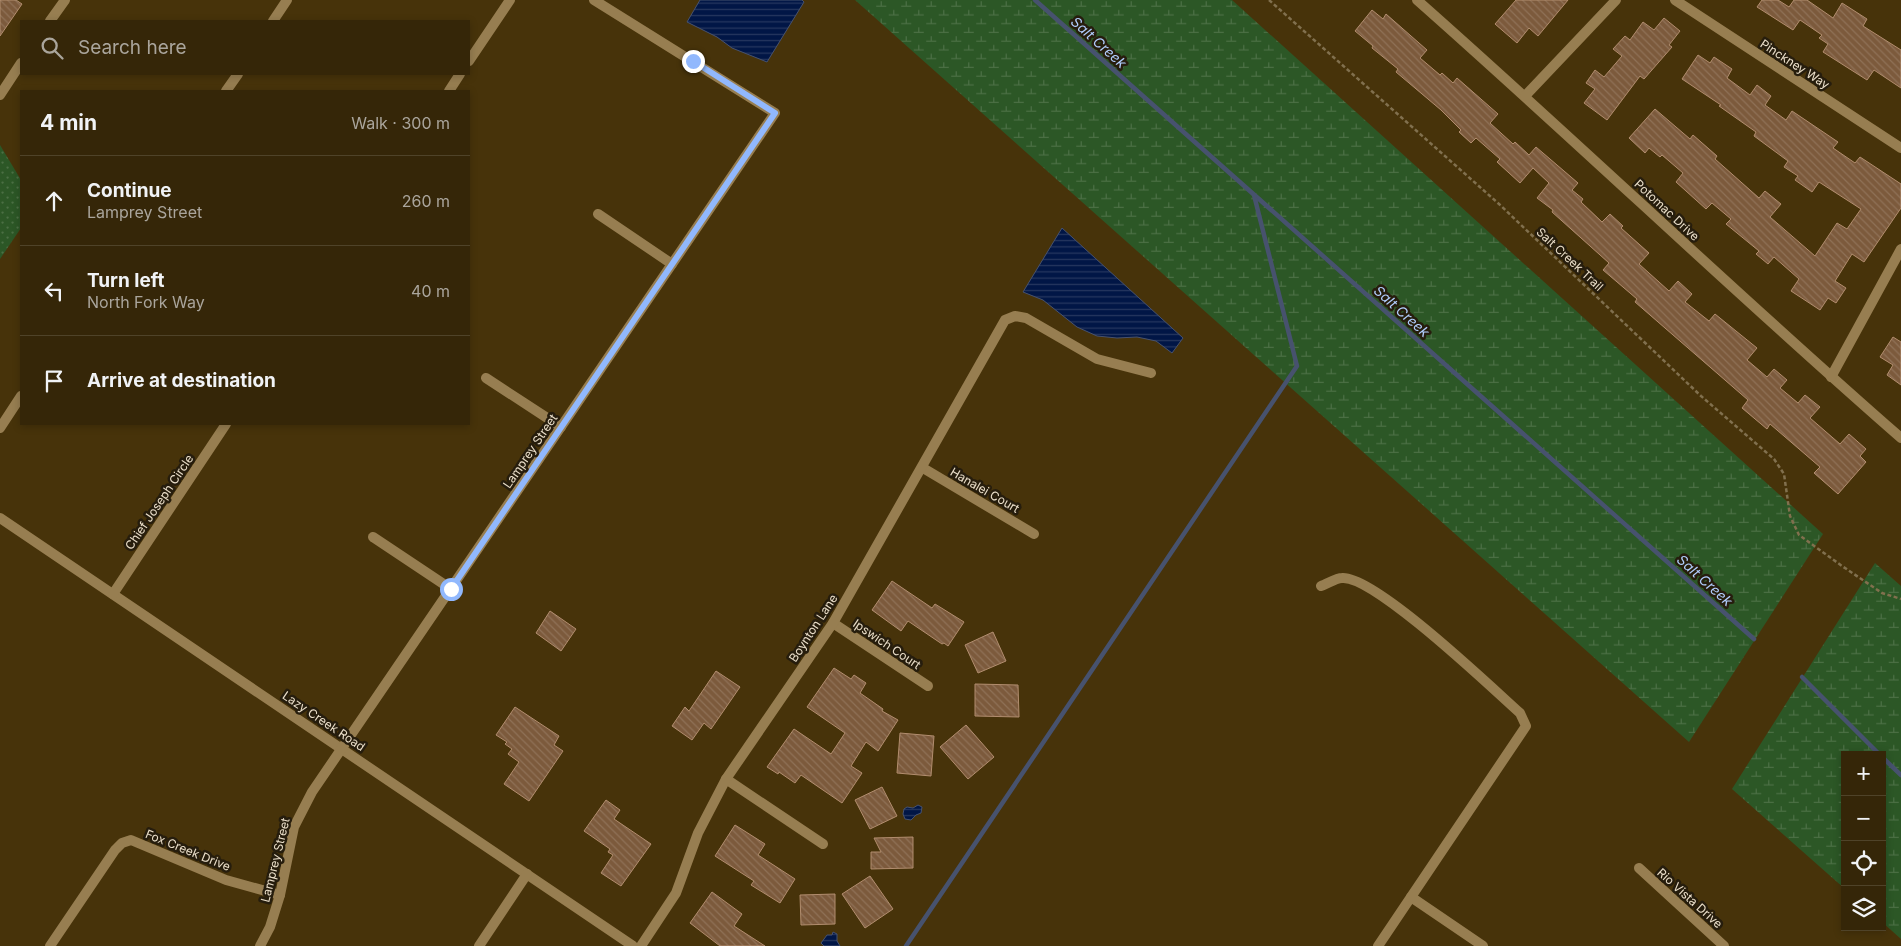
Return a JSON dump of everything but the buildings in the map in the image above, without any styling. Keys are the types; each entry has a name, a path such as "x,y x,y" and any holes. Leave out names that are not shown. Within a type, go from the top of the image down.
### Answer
{"street":[{"path":"51,20 65,0"},
{"path":"274,20 287,0"},
{"path":"470,60 510,0"},
{"name":"Lamprey Street","path":"260,946 270,927 280,894 294,827 312,792 775,113 594,0"},
{"name":"Potomac Drive","path":"1417,0 1525,96 1831,377 1901,438"},
{"path":"1525,96 1616,0"},
{"name":"Pinckney Way","path":"1675,0 1901,148"},
{"path":"0,95 20,65"},
{"path":"227,90 237,75"},
{"path":"450,90 459,75"},
{"path":"598,214 672,264"},
{"path":"1831,377 1901,249"},
{"name":"Boynton Lane","path":"641,946 676,893 698,833 726,779 833,623 1006,320 1015,316 1026,318 1097,359 1151,373"},
{"path":"486,378 561,427"},
{"path":"0,428 20,398"},
{"name":"Chief Joseph Circle","path":"113,594 225,425"},
{"name":"Hanalei Court","path":"923,468 1034,534"},
{"name":"Lazy Creek Road","path":"0,518 633,946"},
{"path":"373,536 451,589"},
{"path":"1321,586 1342,578 1360,582 1388,601 1429,631 1520,713 1526,726 1378,946"},
{"name":"Ipswich Court","path":"833,623 928,686"},
{"path":"726,779 823,844"},
{"name":"Fox Creek Drive","path":"50,946 115,850 131,840 226,880 280,894"},
{"name":"Rio Vista Drive","path":"1639,868 1724,946"},
{"path":"479,946 527,874"},
{"path":"1411,897 1483,946"}],"path":[{"name":"Salt Creek Trail","path":"1270,0 1499,204 1701,396 1774,460 1784,474 1790,516 1799,535 1882,593 1901,599"}],"green space":[{"path":"855,0 1232,0 1823,534 1689,742"},
{"path":"0,145 20,178 20,229 0,259"},
{"path":"1875,563 1901,586 1901,939 1886,926 1886,751 1841,751 1841,885 1732,789"}],"water":[{"path":"700,0 802,0 804,2 767,62 732,48 717,37 687,22"},
{"path":"1062,228 1183,338 1172,353 1156,341 1137,337 1097,336 1077,327 1043,300 1023,292"},
{"path":"918,805 922,807 921,813 911,820 905,819 904,809 907,807 913,808"},
{"path":"833,932 837,934 837,941 840,946 824,946 821,943 827,935 832,935"}],"waterway":[{"name":"Salt Creek","path":"1035,0 1754,639"},
{"path":"906,946 1297,366 1254,195"},
{"name":"Salt Creek","path":"1802,677 1876,751"},
{"name":"Salt Creek","path":"1886,761 1901,775"}],"route":[{"path":"451,589 775,113 693,61"}]}
